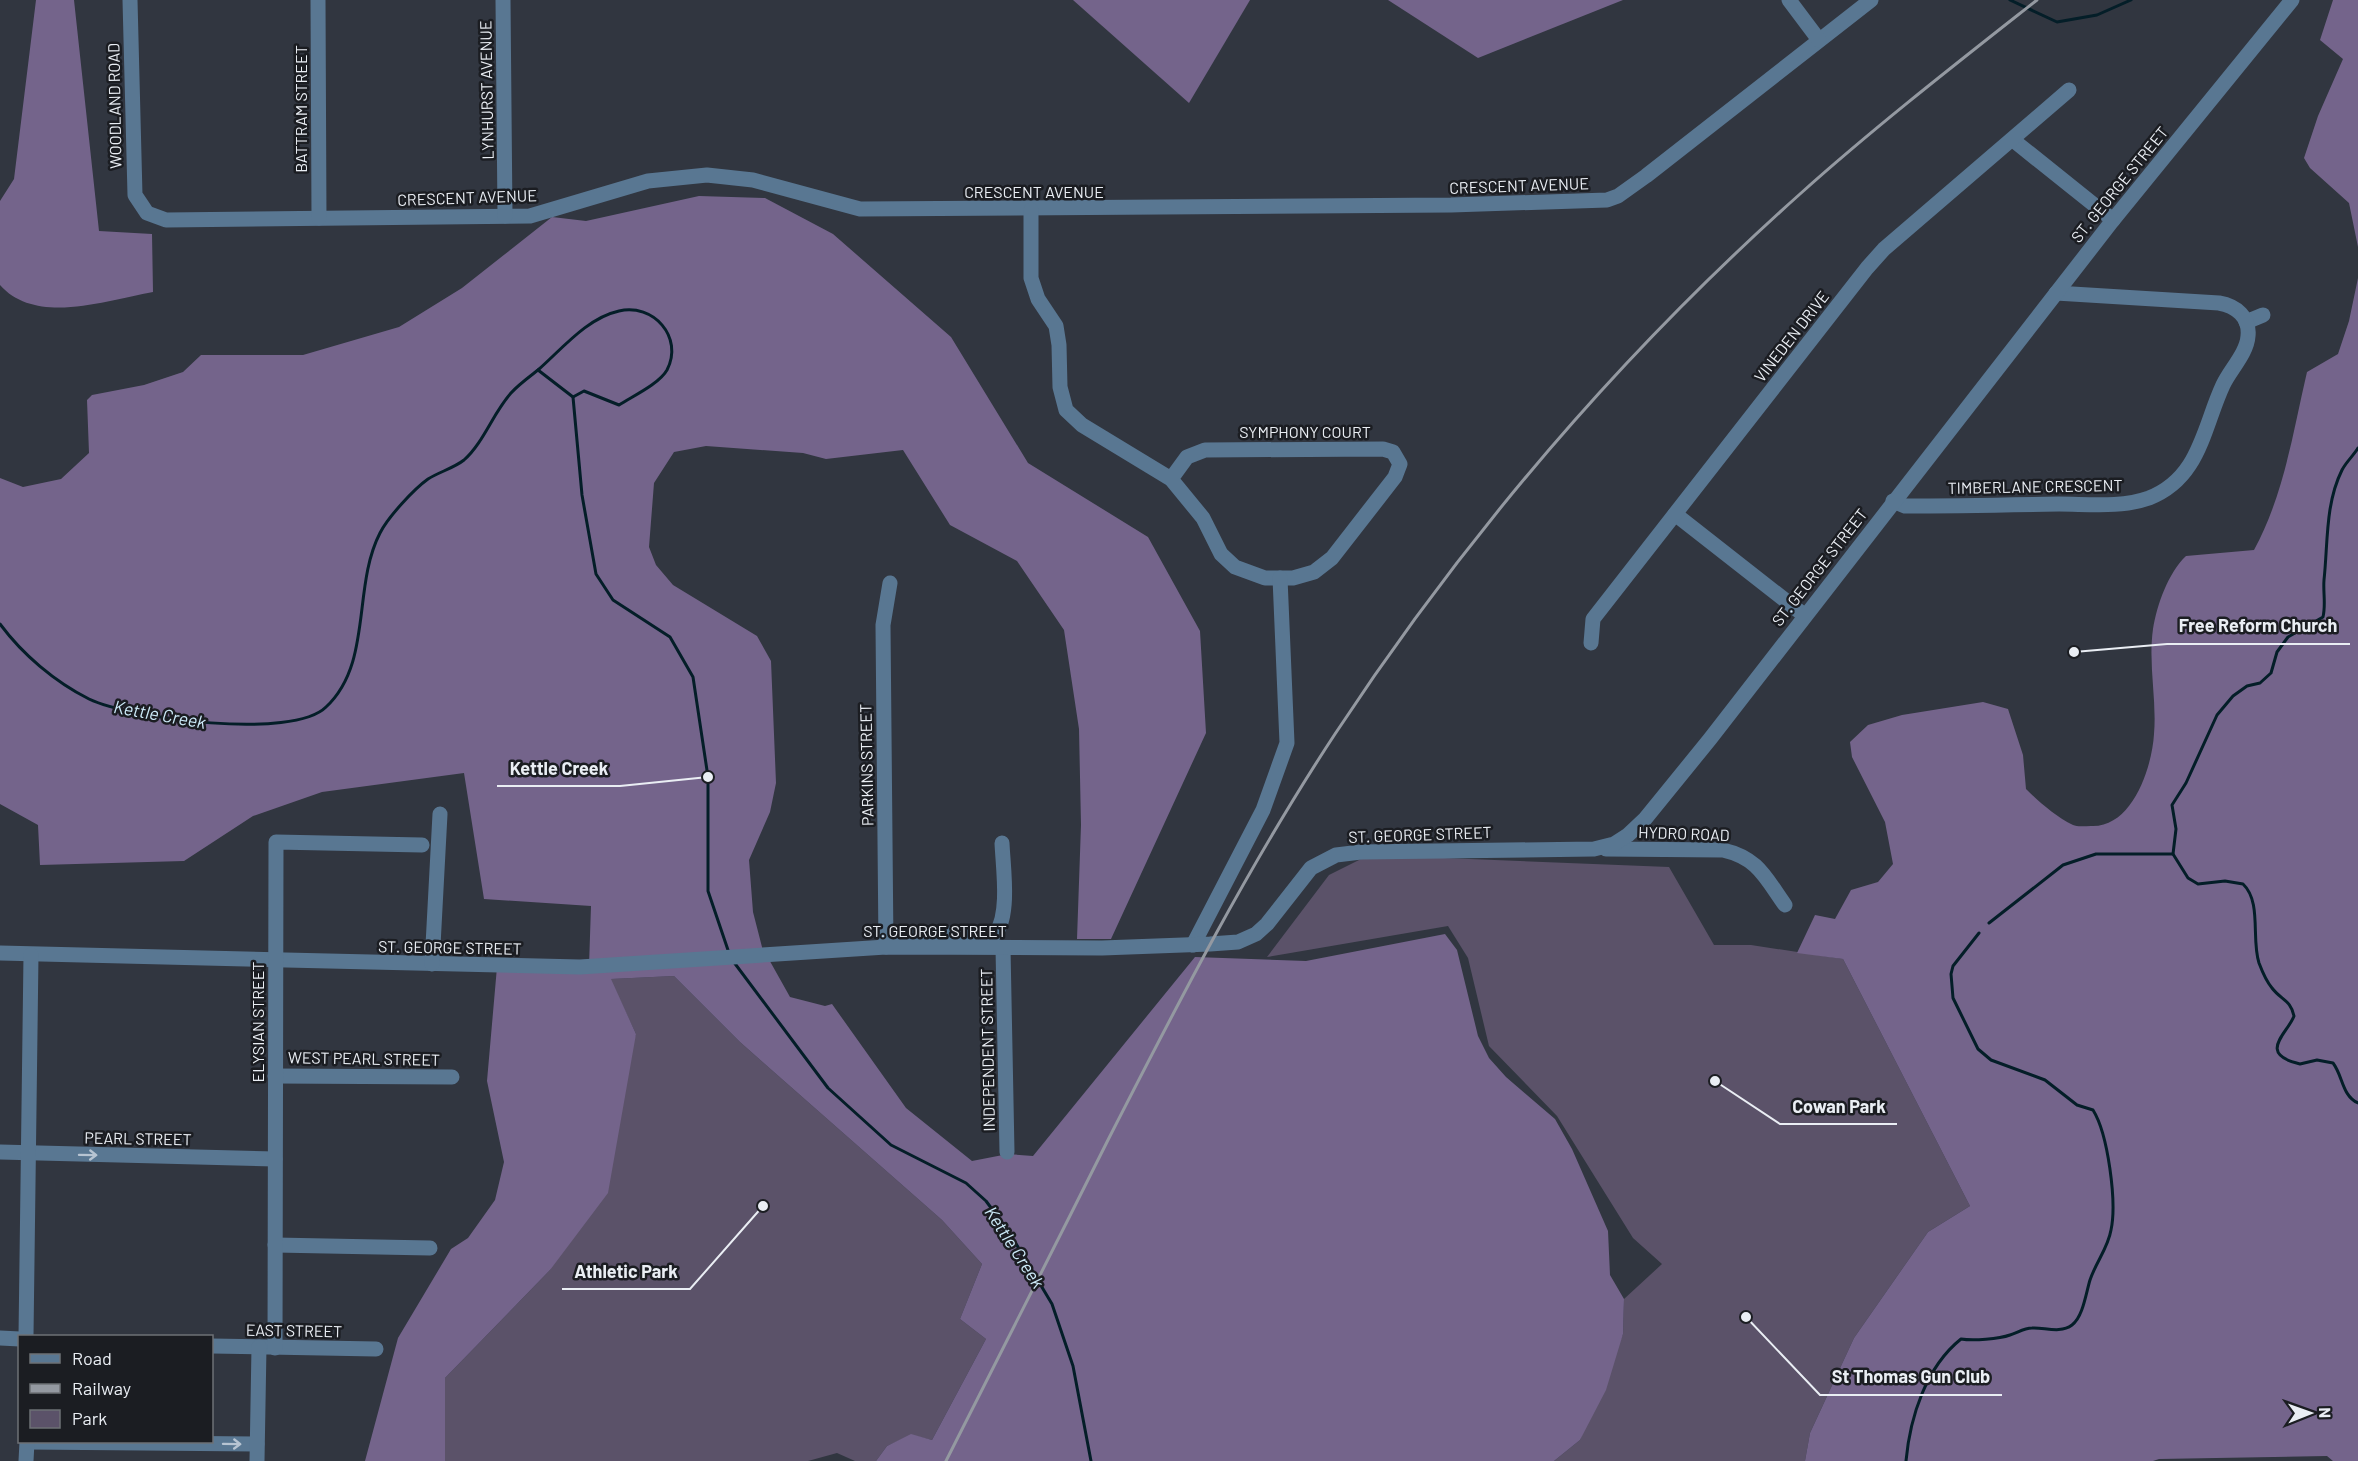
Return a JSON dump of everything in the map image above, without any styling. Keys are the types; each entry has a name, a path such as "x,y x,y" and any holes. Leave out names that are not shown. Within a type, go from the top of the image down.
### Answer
{"street":[{"name":"WOODLAND ROAD","path":"130,0 133,180 135,195 143,209"},
{"name":"BATTRAM STREET","path":"318,0 319,218"},
{"name":"LYNHURST AVENUE","path":"503,0 505,216"},
{"path":"1789,0 1820,40"},
{"name":"CRESCENT AVENUE","path":"143,209 153,217 166,220 505,216 538,214 659,178 707,175 753,180 860,209 1031,210 1451,205 1606,200 1637,183 1871,0"},
{"name":"ST. GEORGE STREET","path":"0,953 580,967 691,960 886,941 1003,948 1193,945 1233,942 1256,934 1268,924 1306,873 1321,861 1336,855 1360,852 1594,849 1614,844 1639,825 1710,739 1804,615 2113,220 2292,0"},
{"name":"VINEDEN DRIVE","path":"1591,643 1593,619 1867,268 1884,249 2069,90"},
{"path":"2013,140 2113,220"},
{"name":"SYMPHONY COURT","path":"1031,210 1031,278 1038,299 1049,312 1056,326 1060,387 1066,410 1082,425 1171,479 1203,518 1217,548 1227,560 1255,576 1280,578 1304,576 1314,572 1332,558 1397,473 1400,464 1393,452 1383,449 1205,450 1187,457 1171,479"},
{"path":"2056,293 2219,303 2240,311 2246,322 2263,315"},
{"name":"TIMBERLANE CRESCENT","path":"1893,501 1905,506 2104,504 2136,502 2158,494 2182,476 2196,457 2222,386 2248,338 2246,322"},
{"path":"1675,514 1804,615"},
{"path":"1193,945 1263,810 1287,743 1280,578"},
{"name":"PARKINS STREET","path":"886,941 883,624 890,583"},
{"path":"432,964 440,814"},
{"name":"ELYSIAN STREET","path":"275,1348 276,842 422,845"},
{"path":"886,941 996,933 1003,923 1004,910 1002,843"},
{"name":"HYDRO ROAD","path":"1594,849 1723,850 1738,853 1750,859 1785,905"},
{"name":"INDEPENDENT STREET","path":"1003,948 1007,1152"},
{"path":"26,1335 31,955"},
{"name":"WEST PEARL STREET","path":"274,1076 452,1077"},
{"name":"PEARL STREET","path":"0,1152 275,1159"},
{"path":"275,1245 430,1248"},
{"path":"0,1338 18,1339"},
{"name":"EAST STREET","path":"213,1346 376,1349"},
{"path":"257,1461 259,1347"},
{"path":"26,1461 27,1443"},
{"path":"142,1443 257,1444"}],"green space":[{"path":"1369,855 1669,867 1714,945 1751,945 1843,959 1970,1206 1928,1232 1854,1338 1810,1433 1805,1461 1554,1461 1580,1440 1623,1334 1624,1299 1662,1264 1633,1238 1557,1116 1489,1046 1468,958 1448,926 1267,957 1329,875"},
{"path":"674,976 740,1042 942,1220 982,1264 960,1319 986,1339 932,1440 911,1435 887,1446 876,1461 855,1461 837,1453 808,1461 445,1461 445,1378 550,1270 636,1034 610,979"}],"shaded area":[{"path":"36,0 74,0 99,231 152,234 153,292 94,304 52,307 33,305 15,297 0,285 0,201 14,179"},
{"path":"1073,0 1250,0 1189,103"},
{"path":"1388,0 1623,0 1478,58"},
{"path":"2333,0 2358,0 2358,247 2349,203 2310,168 2304,158 2318,116 2343,59 2320,40"},
{"path":"699,196 765,198 833,234 951,337 1028,463 1148,537 1200,631 1206,733 1111,939 1077,939 1081,825 1079,729 1064,630 1017,561 950,525 903,450 826,459 803,453 706,446 674,452 654,483 649,547 656,565 673,585 757,636 771,661 776,783 770,812 749,860 753,912 762,947 790,997 825,1006 832,1004 906,1108 972,1161 1008,1154 1033,1156 1195,957 1306,961 1445,934 1457,950 1478,1036 1489,1058 1506,1077 1555,1119 1572,1149 1608,1231 1610,1275 1624,1299 1623,1334 1606,1390 1580,1440 1554,1461 876,1461 887,1446 911,1434 932,1440 986,1339 960,1319 982,1264 942,1220 740,1042 674,976 611,979 636,1034 608,1193 550,1270 445,1378 445,1461 365,1461 398,1338 451,1249 468,1238 495,1200 504,1162 487,1081 497,967 589,966 591,906 484,899 464,773 322,792 253,816 184,861 40,865 38,825 0,804 0,478 23,487 61,479 89,453 87,400 92,395 144,385 183,372 201,355 303,355 399,327 462,288 552,217 586,221"},
{"path":"2358,278 2358,1461 2333,1461 2327,1456 2159,1459 2153,1461 1805,1461 1810,1433 1854,1338 1928,1232 1970,1206 1843,959 1797,953 1815,915 1835,919 1851,890 1878,882 1893,864 1885,822 1852,757 1850,742 1868,725 1902,715 1983,702 2008,709 2023,755 2026,789 2042,804 2075,826 2105,824 2118,817 2137,794 2149,763 2155,721 2152,669 2153,629 2164,590 2174,571 2186,556 2254,550 2280,485 2307,372 2338,354 2349,321"}],"waterway":[{"path":"2010,0 2057,22 2097,15 2131,0"},
{"name":"Kettle Creek","path":"538,370 586,327 607,315 632,310 654,317 662,325 668,335 671,358 667,370 658,380 619,405 584,391 573,397"},
{"name":"Kettle Creek","path":"0,624 18,646 52,676 89,699 110,706 174,719 211,723 281,722 308,717 326,707 341,689 350,669 356,647 366,577 372,554 384,526 422,484 464,460 471,453 511,393 538,370 573,397 582,495 596,574 613,600 670,637 693,677 708,777 708,891 729,953"},
{"path":"2358,448 2342,470 2330,510 2323,617 2288,637 2277,652 2271,673 2260,683 2247,686 2233,696 2217,715 2186,783 2172,805 2176,829 2173,854 2188,878 2198,884 2225,881 2243,884 2249,892 2254,911 2259,963 2270,986 2288,1003 2294,1016 2278,1043 2277,1049 2280,1055 2300,1064 2317,1060 2333,1063 2349,1096 2358,1103"},
{"path":"1989,923 2063,865 2096,854 2173,854"},
{"path":"1906,1461 1911,1427 1922,1394 1929,1378 1949,1350 1961,1339 1993,1339 2029,1328 2057,1330 2072,1325 2081,1311 2090,1280 2107,1243 2113,1218 2112,1186 2107,1151 2093,1110 2077,1105 2045,1080 1991,1060 1978,1049 1953,998 1951,974 1953,966 1979,933"},
{"name":"Kettle Creek","path":"733,961 828,1088 891,1145 966,1183 986,1201 1009,1232 1052,1304 1073,1366 1091,1461"}],"railway":[{"path":"946,1461 1135,1087 1245,882 1335,734 1385,660 1438,588 1550,449 1671,317 1735,254 1858,144 2037,0"}],"place":[{"name":"Free Reform Church","path":"2074,652"},
{"name":"Kettle Creek","path":"708,777"},
{"name":"Cowan Park","path":"1715,1081"},
{"name":"Athletic Park","path":"763,1206"},
{"name":"St Thomas Gun Club","path":"1746,1317"}]}
